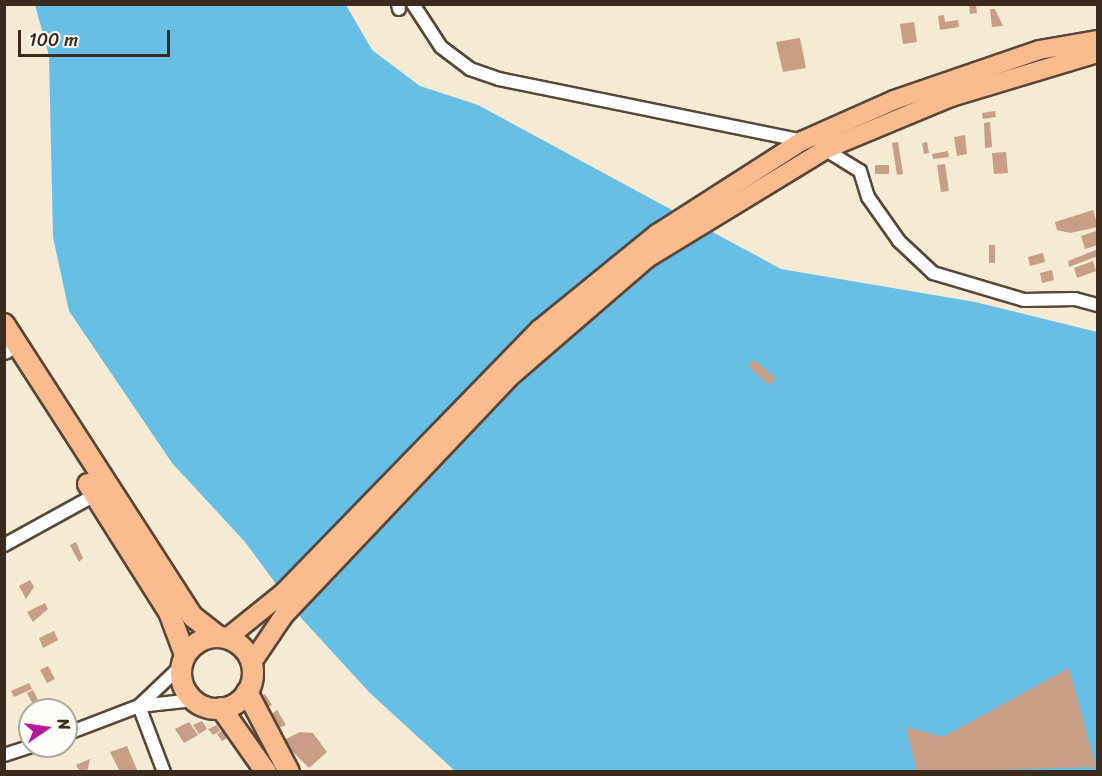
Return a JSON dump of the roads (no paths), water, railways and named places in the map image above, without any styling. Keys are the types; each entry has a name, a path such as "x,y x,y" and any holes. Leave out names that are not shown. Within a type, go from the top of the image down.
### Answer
{"highway":[{"path":"4,324 192,616 223,638 240,645 252,664 247,692 289,771"},
{"path":"5,352 169,612 183,661 185,688 194,700 221,708 266,771"},
{"path":"183,661 198,642 223,638"},
{"path":"221,708 247,692"}],"main road":[{"path":"223,638 283,593 503,363 577,295 665,229 802,141 989,65 1098,40"},
{"path":"252,664 292,606 556,333 694,226 826,149 951,97 1098,53"}],"street":[{"path":"413,4 441,46 470,69 499,79 802,141 826,149 860,171 868,197 899,241 933,273 1024,300 1076,298 1098,306"},
{"path":"4,545 94,495"},
{"path":"139,706 183,661"},
{"path":"78,729 139,706 194,700"},
{"path":"139,706 165,771"}],"water":[{"path":"35,5 346,5 372,50 420,86 478,105 781,269 975,302 1097,332 1097,771 455,771 370,693 302,619 245,542 172,463 69,311 53,237 49,56"}]}
